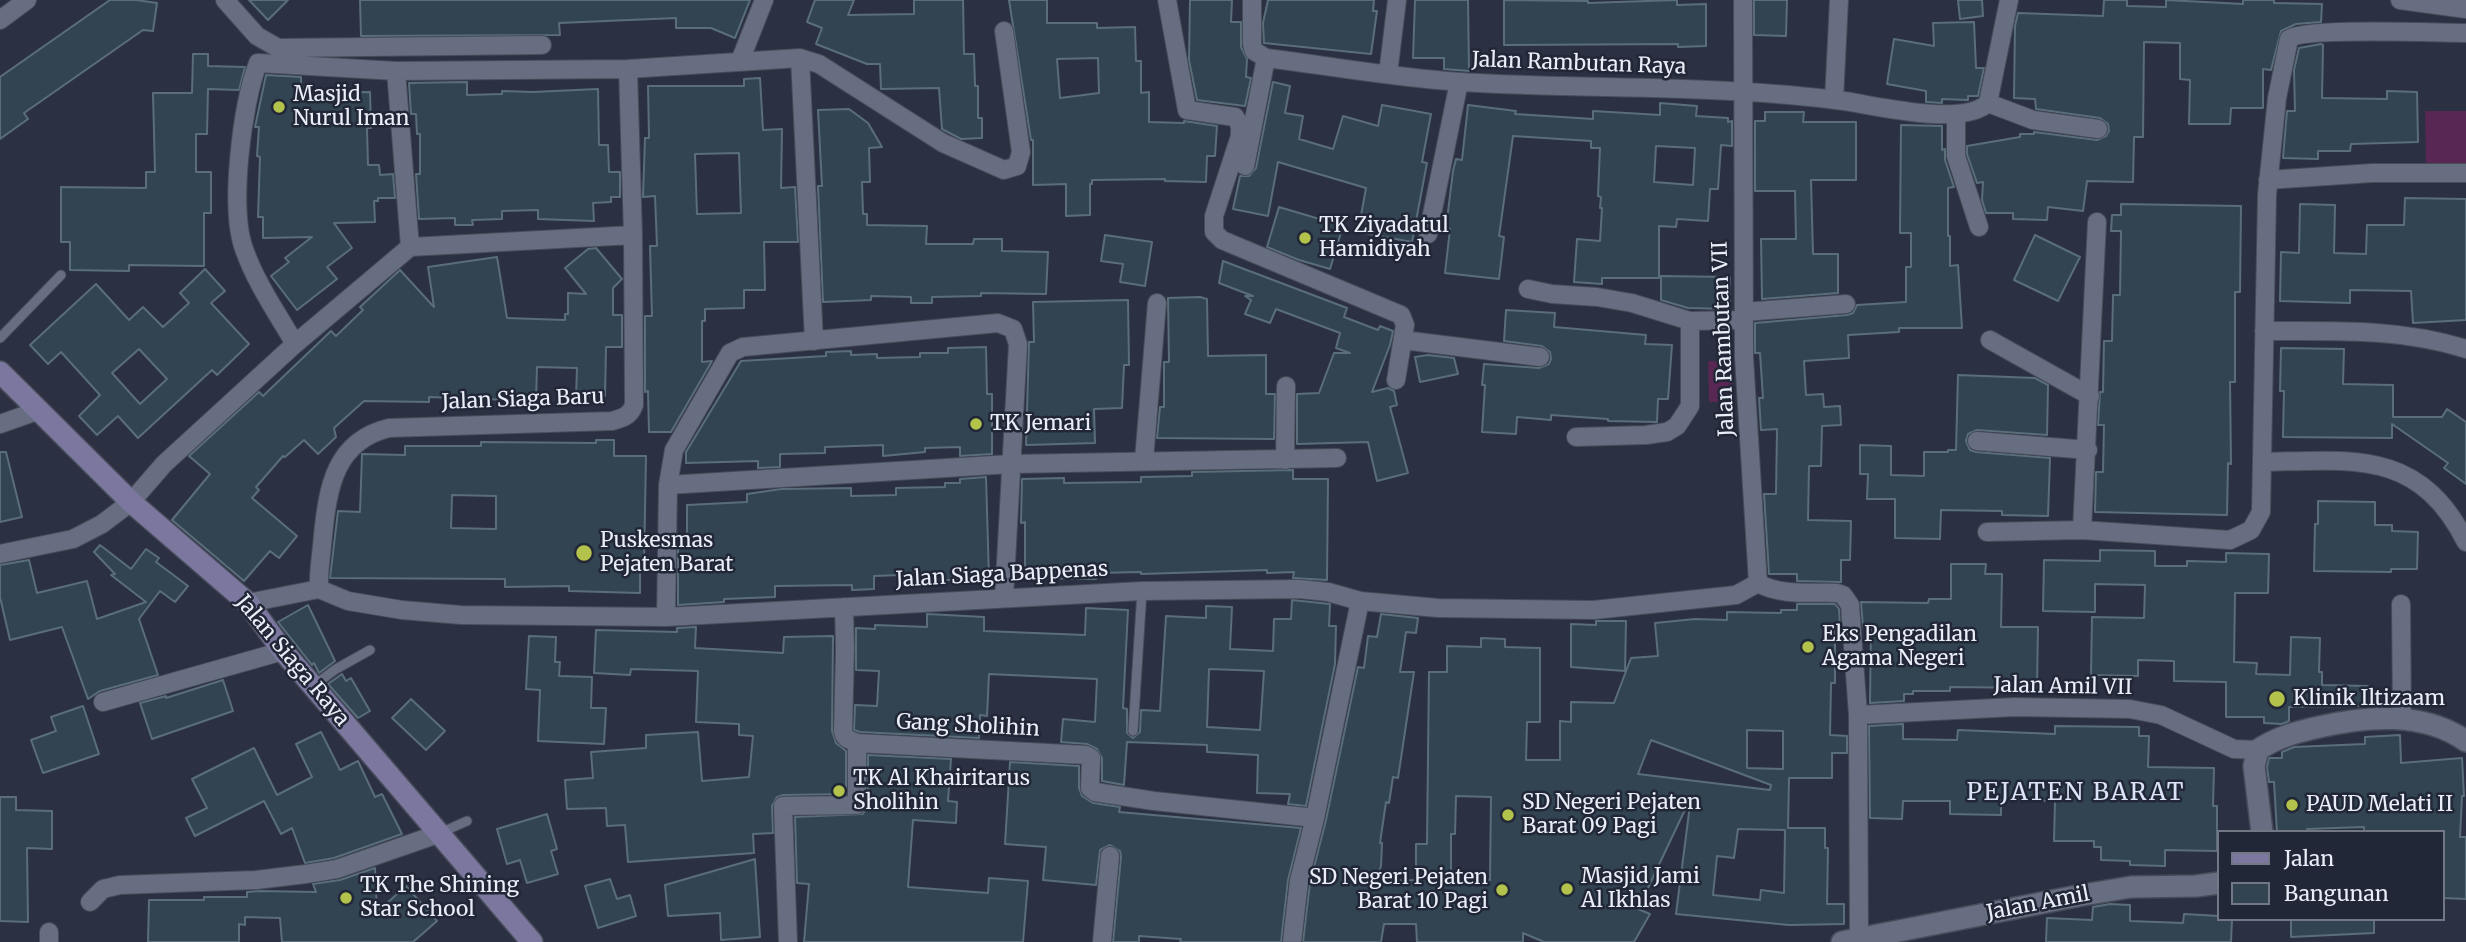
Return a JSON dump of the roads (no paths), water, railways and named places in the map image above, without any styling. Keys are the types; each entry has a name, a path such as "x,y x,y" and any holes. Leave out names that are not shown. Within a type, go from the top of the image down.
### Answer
{"main road":[{"name":"Jalan Siaga Raya","path":"0,372 131,502 248,603 283,651 532,942"}],"street":[{"path":"0,20 27,0"},
{"path":"225,0 257,36 278,48 542,45"},
{"path":"740,61 764,0"},
{"path":"1167,0 1187,110 1235,117 1240,125 1240,136 1214,216 1213,225 1217,236 1401,315 1405,325 1396,380"},
{"path":"1245,166 1266,58 1254,51 1252,44 1252,0"},
{"path":"1388,74 1397,0"},
{"name":"Jalan Rambutan VII","path":"1743,0 1744,316 1758,583"},
{"path":"1834,100 1839,0"},
{"path":"1979,228 1956,156 1956,115 1981,109 1989,103 2010,0"},
{"path":"2400,0 2466,9"},
{"path":"296,344 258,280 244,249 238,224 237,196 246,111 251,81 258,63 396,71 628,69 800,58 819,64 943,142 1009,170 1017,166 1021,152 1004,31"},
{"path":"1987,532 2082,530 2230,540 2252,530 2261,512 2264,462 2268,180 2277,97 2287,43 2291,37 2344,32 2466,33"},
{"path":"800,58 814,341"},
{"name":"Jalan Rambutan Raya","path":"1266,58 1459,82 1742,93 1834,100 1956,115"},
{"name":"Jalan Siaga Baru","path":"319,589 327,498 332,480 342,460 372,432 389,428 612,421 627,416 632,411 633,235 628,69"},
{"path":"396,71 410,247"},
{"path":"1429,234 1459,82"},
{"path":"1989,103 2034,120 2098,129"},
{"path":"2268,180 2372,173 2466,173"},
{"path":"2082,530 2088,450 2097,222"},
{"path":"0,554 73,539 102,524 131,502 164,464 296,344 410,247 633,235"},
{"path":"1528,289 1632,303 1690,321 1846,304"},
{"path":"1144,460 1157,303"},
{"path":"1576,438 1646,435 1667,432 1677,426 1690,406 1690,321"},
{"path":"666,617 668,485 674,450 730,353 743,347 998,323 1008,326 1017,336 1018,344 1003,598"},
{"path":"2264,331 2372,331 2442,341 2466,349"},
{"path":"1403,340 1540,357"},
{"path":"1990,340 2090,396"},
{"path":"1286,386 1286,460"},
{"path":"0,424 37,411"},
{"path":"1977,441 2088,450"},
{"path":"668,485 1011,464 1337,458"},
{"path":"2264,462 2351,460 2389,467 2409,476 2444,506 2466,542"},
{"path":"1758,583 1768,589 1837,593 1846,598 1850,605 1858,715 1853,941"},
{"name":"Jalan Siaga Bappenas","path":"319,589 348,601 402,610 460,615 666,617 1142,591 1298,589 1328,592 1360,601 1438,608 1594,610 1736,595 1758,583"},
{"path":"248,603 319,589"},
{"path":"1292,942 1299,881 1315,818 1360,601"},
{"path":"2401,604 2402,720"},
{"path":"788,942 783,806 857,805 857,743 847,739 843,731 844,607"},
{"path":"103,702 283,651"},
{"name":"Jalan Amil VII","path":"1858,715 2015,708 2130,709 2161,715 2234,749 2258,750"},
{"path":"2262,830 2254,766 2258,750 2280,738 2370,718 2431,725 2455,733 2466,741"},
{"name":"Gang Sholihin","path":"857,743 1086,755 1092,762 1090,788 1095,792 1154,802 1315,818"},
{"path":"90,902 103,889 120,885 257,880 337,869 438,834"},
{"path":"1102,942 1110,856"},
{"name":"Jalan Amil","path":"1853,941 2104,891 2131,887 2218,883"}],"lane":[{"path":"0,338 61,275"},
{"path":"1133,731 1142,591"},
{"path":"313,686 370,650"},
{"path":"438,834 467,821"}],"place":[{"name":"Masjid Nurul Iman","path":"279,107"},
{"name":"TK Ziyadatul Hamidiyah","path":"1305,238"},
{"name":"TK Jemari","path":"976,424"},
{"name":"Puskesmas Pejaten Barat","path":"584,553"},
{"name":"Eks Pengadilan Agama Negeri","path":"1808,647"},
{"name":"Klinik Iltizaam","path":"2277,699"},
{"name":"TK Al Khairitarus Sholihin","path":"839,791"},
{"name":"PAUD Melati II","path":"2292,805"},
{"name":"SD Negeri Pejaten Barat 09 Pagi","path":"1508,815"},
{"name":"Masjid Jami Al Ikhlas","path":"1567,889"},
{"name":"SD Negeri Pejaten Barat 10 Pagi","path":"1502,890"},
{"name":"TK The Shining Star School","path":"346,898"}],"district":[{"name":"PEJATEN BARAT","path":"2076,793"}]}
